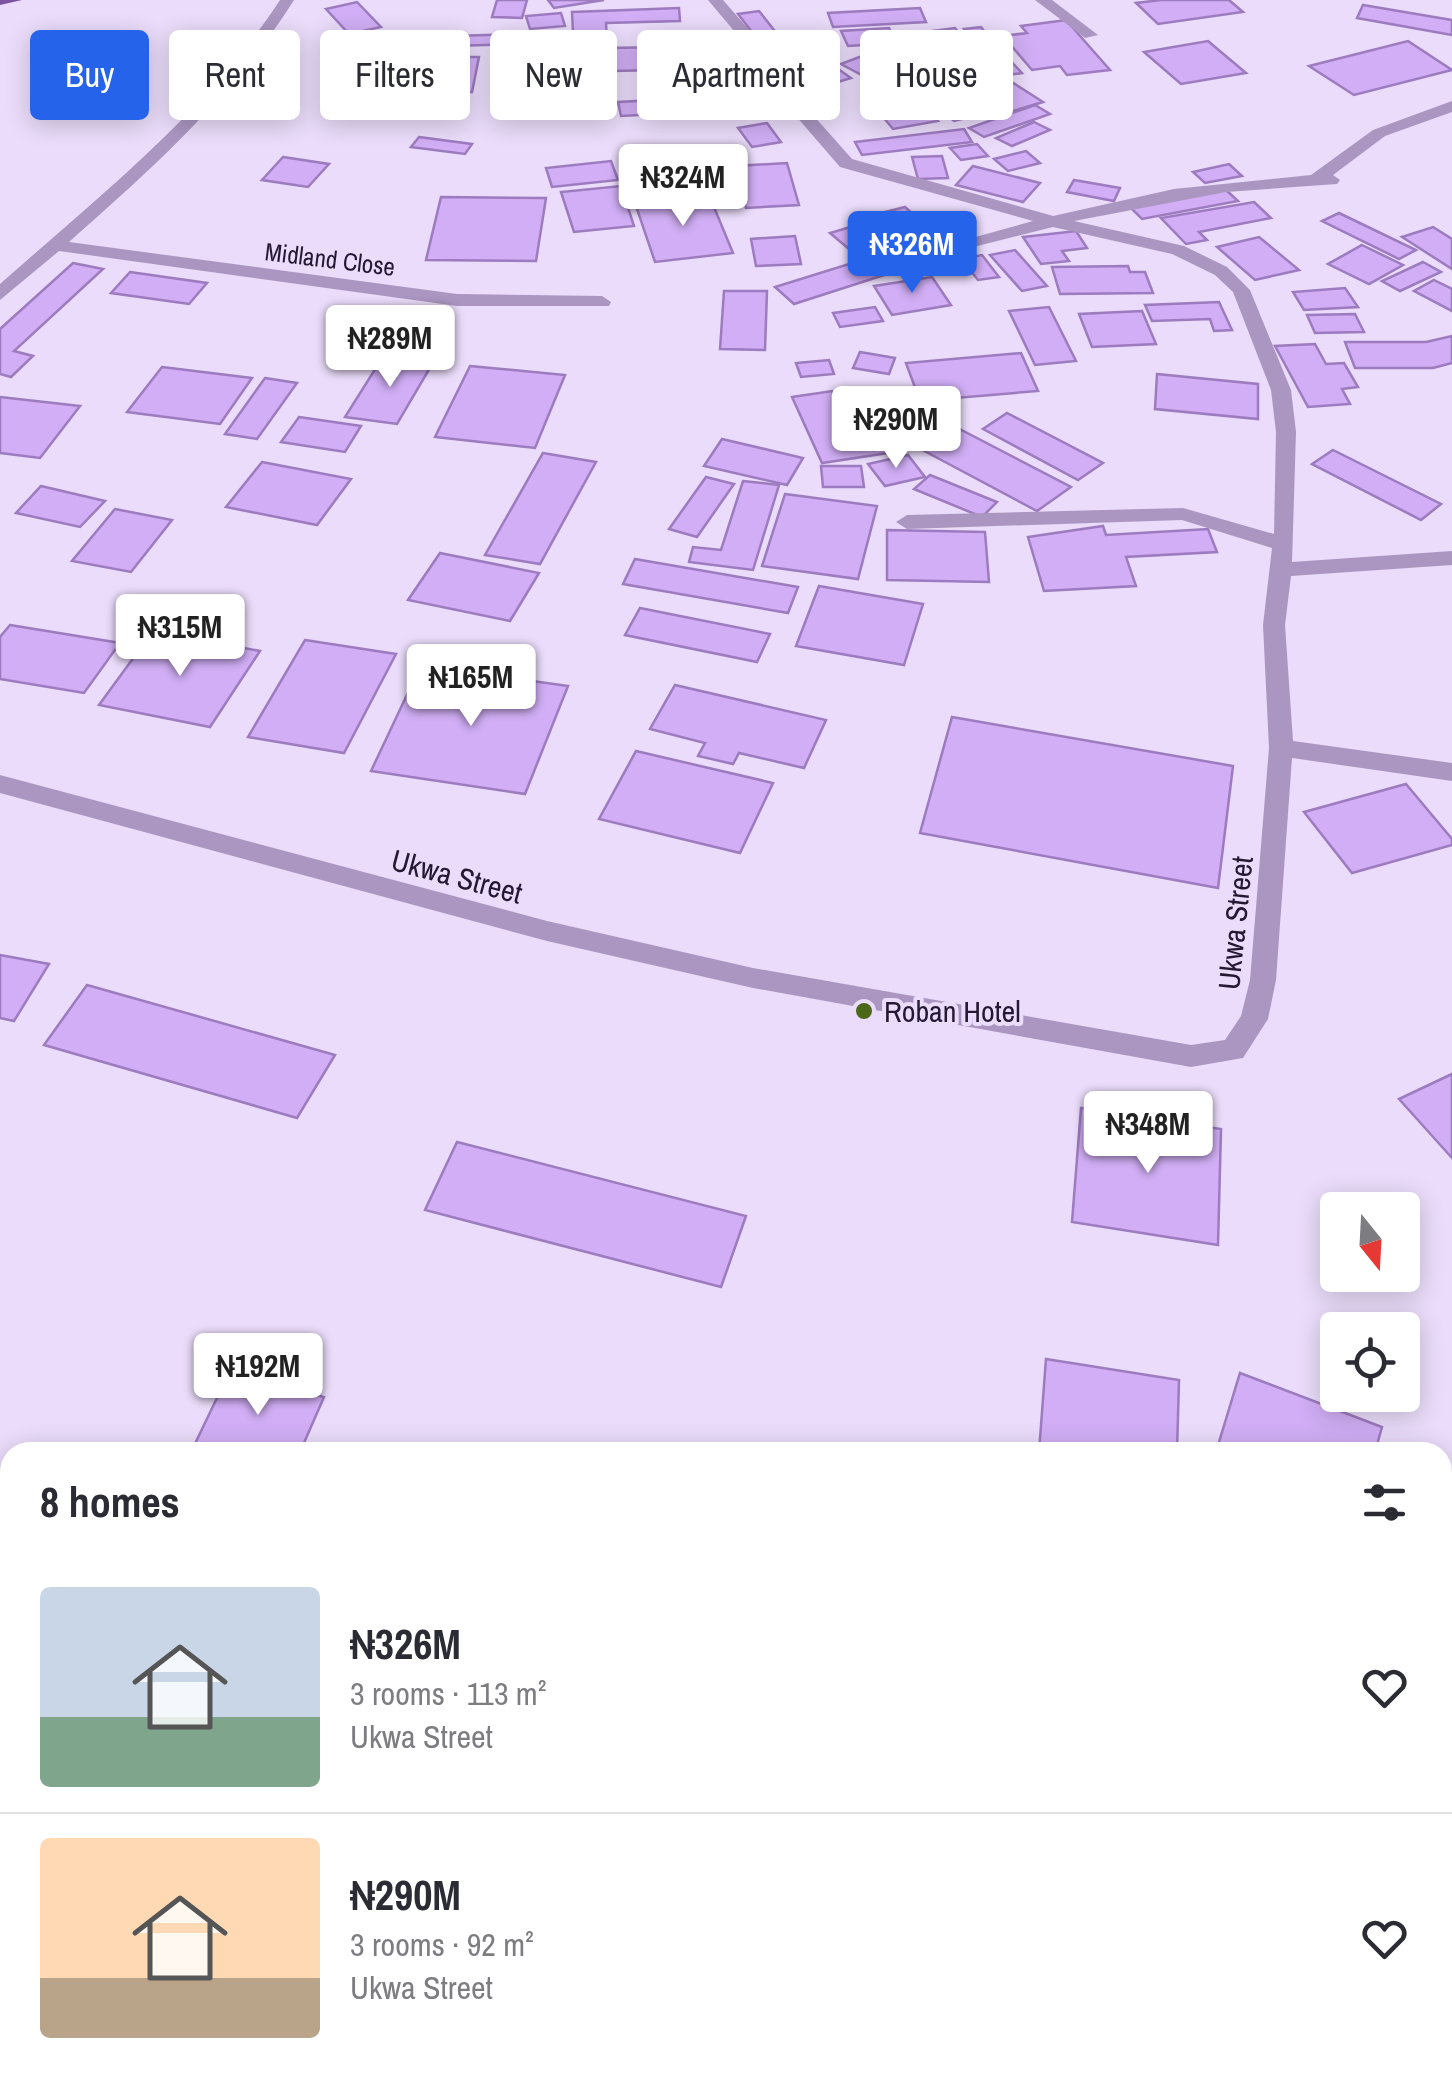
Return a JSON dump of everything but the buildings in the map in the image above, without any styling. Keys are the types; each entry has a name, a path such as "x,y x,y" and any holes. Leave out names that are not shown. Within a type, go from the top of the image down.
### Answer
{"main road":[{"path":"0,1 15,0"}],"street":[{"path":"0,294 200,110 238,69 287,0"},
{"name":"Ukwa Street","path":"0,784 546,930 753,978 1191,1056 1233,1050 1254,1019 1262,980 1281,748 1274,625 1284,544 1286,432 1281,390 1241,290 1221,271 1178,250 1052,220 846,162 782,90 758,50 715,0"},
{"path":"1042,0 1090,34"},
{"path":"920,258 1052,220 1200,189 1323,180 1379,134 1452,106"},
{"name":"Midland Close","path":"54,244 331,286 457,300 602,302"},
{"path":"907,522 1183,514 1284,544"},
{"path":"1280,570 1452,558"},
{"path":"1281,748 1452,772"}],"place":[{"name":"Roban Hotel","path":"864,1011"}]}
